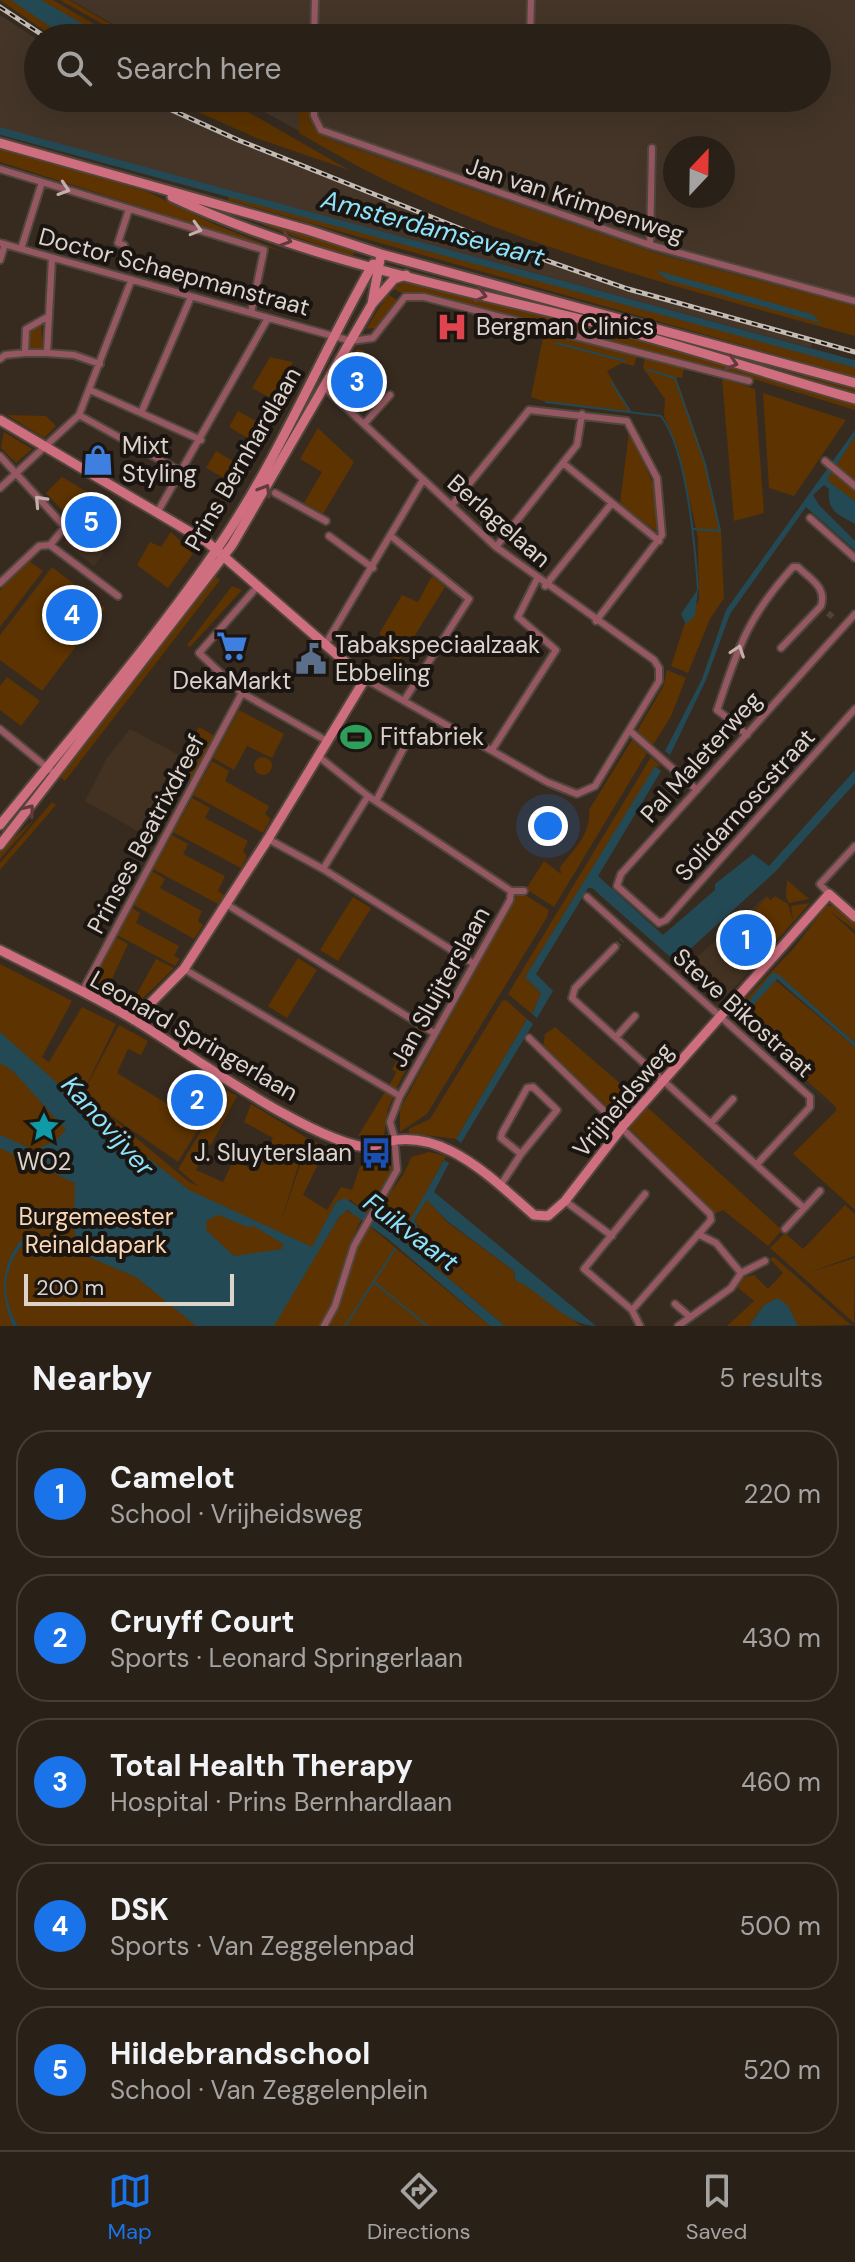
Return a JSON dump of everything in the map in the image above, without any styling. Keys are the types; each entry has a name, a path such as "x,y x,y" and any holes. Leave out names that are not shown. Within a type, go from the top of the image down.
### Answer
{"main road":[{"path":"0,143 308,230 381,254 855,383"},
{"path":"149,186 212,216 376,267 668,343 855,399"},
{"name":"Prins Bernhardlaan","path":"218,555 381,254"},
{"name":"Prins Bernhardlaan","path":"372,304 376,267"},
{"name":"Prins Bernhardlaan","path":"0,845 218,555 325,388 372,304 394,279 406,275"},
{"path":"0,422 189,534 365,679 268,839 184,969 134,1020"},
{"path":"218,555 234,564 243,576"},
{"name":"Prins Bernhardlaan","path":"0,825 53,772"},
{"path":"829,894 855,917"},
{"name":"Vrijheidsweg","path":"565,1201 623,1126 829,894"},
{"name":"Leonard Springerlaan","path":"0,950 134,1020 286,1114 346,1144 370,1148 395,1145"},
{"path":"395,1145 419,1142 461,1155 534,1215 548,1216 565,1201"}],"street":[{"path":"314,24 315,0"},
{"path":"530,24 531,0"},
{"name":"Jan van Krimpenweg","path":"314,112 321,130 650,245 855,301"},
{"path":"650,245 652,148"},
{"path":"0,169 261,248 266,254 251,313"},
{"path":"21,249 42,182"},
{"path":"124,245 118,243 129,209"},
{"path":"0,260 2,244"},
{"name":"Doctor Schaepmanstraat","path":"2,244 351,341"},
{"path":"47,353 52,258"},
{"path":"0,488 79,415 131,281"},
{"path":"141,413 191,297"},
{"path":"351,341 373,338 405,297 424,297 749,381"},
{"path":"25,353 26,329 49,316"},
{"path":"157,515 268,318"},
{"path":"0,359 5,355 47,353 74,355 100,364"},
{"name":"Berlagelaan","path":"325,388 496,547 545,586 654,660 659,668 655,691 630,731"},
{"path":"90,390 201,440"},
{"path":"364,424 390,395"},
{"path":"452,505 525,412 534,409 627,421 657,478 661,496 659,541 596,621"},
{"path":"496,547 578,442 582,414"},
{"path":"79,415 182,472"},
{"path":"0,456 65,527 50,545"},
{"path":"827,462 855,486"},
{"path":"563,463 659,541"},
{"path":"324,646 392,537 423,480"},
{"path":"275,493 326,521"},
{"path":"545,586 612,503"},
{"path":"810,518 855,558"},
{"path":"329,536 373,568"},
{"path":"392,537 469,599 405,699"},
{"path":"0,583 39,546 50,545 118,596"},
{"path":"729,719 717,710 745,631 762,602 793,567 821,588 821,606 781,648"},
{"path":"492,750 556,650 518,617 537,579"},
{"path":"257,587 199,653 242,693 327,741"},
{"path":"821,606 828,613"},
{"name":"Pal Maleterweg","path":"659,923 617,886 618,880 855,614"},
{"path":"835,619 843,627"},
{"path":"365,679 545,781 577,794 595,786 630,731 680,775"},
{"name":"Prinses Beatrixdreef","path":"82,992 242,693"},
{"name":"Solidarnoscstraat","path":"659,923 666,920 855,709"},
{"path":"736,725 747,735"},
{"path":"0,729 53,772"},
{"path":"376,801 408,740"},
{"name":"Jan Sluijterslaan","path":"318,756 368,796 511,891 510,900 400,1096 390,1122 397,1170 363,1225 324,1326"},
{"path":"687,781 697,790"},
{"path":"323,869 368,796"},
{"path":"268,839 323,869 474,964"},
{"path":"829,894 820,884 855,846"},
{"path":"511,891 524,891"},
{"name":"Steve Bikostraat","path":"587,897 625,937 810,1097 810,1107 757,1164"},
{"path":"226,904 434,1033"},
{"path":"615,947 575,988 572,998 804,1208"},
{"path":"184,969 400,1096"},
{"path":"616,1037 635,1016"},
{"path":"529,1038 623,1126 704,1207 711,1220 632,1310"},
{"path":"500,1186 557,1110 533,1087 527,1088 501,1138 521,1154"},
{"path":"711,1123 733,1099"},
{"path":"785,1229 820,1191"},
{"path":"640,1326 632,1310 584,1269 645,1194"},
{"path":"565,1201 612,1236"},
{"path":"698,1234 716,1243 741,1273"},
{"path":"678,1326 731,1288 741,1273 765,1261"},
{"path":"675,1304 689,1316"}],"shaded area":[{"path":"71,0 855,0 855,313 662,261 316,140 264,112 831,112 831,24 113,24"},
{"path":"0,15 24,31 24,112 174,112 496,246 614,285 812,343 811,348 0,128"},
{"path":"63,477 120,512 98,548 104,553 94,566 64,543 79,528 47,493"},
{"path":"130,729 190,761 148,837 85,801 107,758"},
{"path":"766,896 793,922 724,999 715,1002 711,992 688,972 688,965"}],"green space":[{"path":"0,0 53,0 94,24 35,24"},
{"path":"60,0 69,0 111,24 102,24"},
{"path":"198,112 248,112 349,170 259,139"},
{"path":"299,112 309,112 317,130 335,142 664,256 855,306 855,336 676,286 499,229 374,175 299,133"},
{"path":"0,147 148,192 214,224 286,253 0,162"},
{"path":"230,194 855,366 855,377 228,200"},
{"path":"264,221 355,250 352,257 263,225"},
{"path":"393,266 855,390 855,394"},
{"path":"408,281 686,352 855,405 855,410 731,372 490,309 430,295 406,295 392,288"},
{"path":"388,294 397,300 375,328 366,329"},
{"path":"41,322 43,350 28,349 30,331"},
{"path":"544,332 637,356 634,366 622,363 607,371 631,412 546,402 531,397"},
{"path":"357,349 364,351 335,392 334,383"},
{"path":"270,357 293,362 272,399 252,388"},
{"path":"645,358 684,368 682,378 676,377 703,455 721,532 724,598 710,619 688,673 671,666 685,623 699,600 698,538 678,448 664,416 665,399 643,368"},
{"path":"722,378 755,389 764,513 734,521"},
{"path":"763,393 846,420 794,496 769,488"},
{"path":"238,411 259,423 249,439 229,427"},
{"path":"7,415 46,416 56,426 44,438"},
{"path":"318,428 354,462 323,514 304,503 322,472 300,459"},
{"path":"629,431 654,486 659,526 656,531 620,504"},
{"path":"4,432 32,449 16,463 1,448"},
{"path":"855,436 855,501 826,480"},
{"path":"216,451 236,463 226,479 206,468"},
{"path":"62,477 106,504 80,529 46,493"},
{"path":"171,532 193,554 168,588 137,565 150,542 161,547"},
{"path":"29,561 43,571 0,627 0,590"},
{"path":"52,567 105,608 42,691 0,660 0,635"},
{"path":"215,576 220,580 65,781 60,777"},
{"path":"432,576 445,587 399,661 385,653 391,642 379,634 402,595 418,602"},
{"path":"232,586 242,590 190,647 187,645"},
{"path":"667,670 686,678 671,716 653,745 637,731 663,687"},
{"path":"7,677 40,701 21,726 0,710 0,686"},
{"path":"239,710 284,734 272,758 247,746 234,770 213,758"},
{"path":"199,727 215,736 192,780 182,774 190,761 183,757"},
{"path":"632,740 647,753 554,907 526,889 544,861 561,874 560,867 584,834 589,810"},
{"path":"263,757 272,766 263,775 254,766"},
{"path":"651,757 661,766 655,767 525,977 541,993 532,1014 508,994"},
{"path":"212,761 229,771 225,781 269,806 265,814 271,819 263,833 193,795"},
{"path":"192,798 210,808 205,818 248,841 243,851 247,856 241,868 173,832"},
{"path":"52,802 56,805 0,870 0,863"},
{"path":"36,818 0,859 0,850"},
{"path":"172,835 188,844 183,854 225,876 218,891 224,895 218,904 153,869"},
{"path":"152,871 165,879 160,888 202,911 198,921 203,925 194,939 134,905"},
{"path":"787,880 809,899 789,903 786,897"},
{"path":"522,893 549,910 547,917 427,1114 400,1132 400,1109 516,896"},
{"path":"775,896 788,904 793,920 791,906 810,903 762,957 735,933 767,897 771,900"},
{"path":"353,897 371,908 338,961 320,950"},
{"path":"833,905 855,924 855,930 829,911 855,934 855,1043 777,974 772,974 734,1021 738,1024 735,1026 730,1015 794,948 826,906"},
{"path":"132,908 140,913 136,923 179,946 174,956 180,959 175,966 117,935"},
{"path":"116,937 128,944 106,992 90,984"},
{"path":"298,958 317,970 287,1018 268,1006"},
{"path":"156,959 174,968 140,1001 132,1003"},
{"name":"Burgemeester Reinaldapark","path":"0,964 72,1001 42,1057 49,1062 82,1007 116,1024 83,1093 119,1025 148,1041 141,1055 128,1049 117,1073 169,1105 183,1082 184,1091 173,1112 199,1128 178,1162 103,1110 189,1182 198,1186 178,1169 226,1090 237,1096 211,1145 207,1144 196,1170 223,1182 233,1161 258,1171 273,1138 244,1122 251,1104 307,1138 280,1224 309,1139 326,1148 303,1195 327,1210 341,1187 352,1190 362,1161 391,1158 393,1170 366,1214 351,1200 336,1202 316,1241 322,1244 344,1210 362,1218 320,1326 0,1326"},
{"path":"453,971 459,976 399,1083 388,1109 384,1136 358,1136 394,1077 396,1072 392,1069"},
{"path":"774,979 855,1047 855,1210 793,1154 836,1111 836,1107 739,1021"},
{"path":"506,1000 527,1019 456,1139 409,1133 409,1129 430,1119 502,1001"},
{"path":"555,1027 638,1099 620,1119 543,1046 545,1034"},
{"path":"196,1077 218,1090 198,1123 176,1110"},
{"path":"645,1105 782,1230 768,1246 723,1210 712,1215 706,1204 627,1126"},
{"path":"429,1152 446,1156 410,1222 421,1229 414,1220 427,1199 447,1222 514,1271 515,1280 534,1288 581,1326 505,1326 396,1234 370,1218 398,1182 411,1157"},
{"path":"845,1205 855,1214 855,1256 810,1272 855,1258 854,1323 770,1248 785,1233 803,1249"},
{"path":"367,1224 490,1326 326,1326"},
{"path":"774,1257 851,1325 798,1326 792,1317 764,1305 749,1326 727,1326 754,1301 737,1287 742,1278 754,1275 768,1289 783,1273 770,1259"}],"water":[{"path":"11,0 41,0 83,24 46,24"},
{"path":"655,270 812,314 821,323 668,280"},
{"path":"855,430 855,436 827,480 855,501 855,524 832,508 829,489 824,485 813,495 855,541 855,550 806,507 730,614 706,680 670,755 665,751 702,679 726,610"},
{"path":"698,589 695,616 686,624 681,614"},
{"path":"655,766 661,771 598,876 663,935 715,890 715,884 753,854 769,866 855,770 855,783 776,871 676,962 592,888 588,888 536,974 553,991 537,1018 532,1014 541,993 525,977"},
{"path":"772,973 778,974 855,1043 855,1047 777,979 739,1021 835,1109 733,1019"},
{"path":"527,1019 533,1024 461,1143 456,1139"},
{"path":"0,1032 93,1115 189,1190 312,1247 336,1202 345,1198 396,1234 505,1326 490,1326 387,1238 347,1210 339,1217 274,1326 196,1326 136,1277 77,1252 74,1225 50,1228 49,1223 74,1220 75,1183 0,1148 0,1135 34,1150 54,1142 66,1130 13,1071 0,1063","holes":["219,1215 247,1227 254,1226 283,1244 282,1249 234,1256 206,1230 207,1220"]},
{"path":"444,1160 449,1163 434,1192 596,1326 585,1325 564,1315 515,1280 514,1271 447,1221 427,1200 414,1220 421,1232 409,1222"},
{"path":"21,1240 23,1244 11,1264 6,1284 9,1305 18,1326 13,1326 6,1304 4,1282 9,1261"},
{"path":"778,1298 788,1306 798,1326 749,1326 764,1305"}],"waterway":[{"name":"Amsterdamsevaart","path":"0,131 855,364"},
{"path":"556,343 625,361"},
{"path":"648,370 675,378 705,464 720,531 694,529"},
{"path":"611,382 630,411"},
{"path":"546,402 661,416 670,431 683,474 692,524 698,589"},
{"name":"Fuikvaart","path":"345,1326 395,1249"},
{"path":"375,1283 427,1326"}],"tunnel":[{"path":"828,613 835,619"},
{"path":"615,947 622,940"}],"railway":[{"path":"0,7 26,24"},
{"path":"176,112 238,140 499,244 628,289 855,352"}],"place":[{"name":"Bergman Clinics","path":"452,327"},
{"name":"Total Health Therapy","path":"357,382"},
{"name":"Mixt Styling","path":"98,460"},
{"name":"Hildebrandschool","path":"91,522"},
{"name":"DSK","path":"72,615"},
{"name":"DekaMarkt","path":"232,646"},
{"name":"Tabakspeciaalzaak Ebbeling","path":"311,659"},
{"name":"Fitfabriek","path":"356,737"},
{"name":"Camelot","path":"746,940"},
{"name":"Cruyff Court","path":"197,1100"},
{"name":"WO2","path":"44,1127"},
{"name":"J. Sluyterslaan","path":"376,1153"}],"water label":[{"name":"Kanovijver","path":"108,1126"}]}
